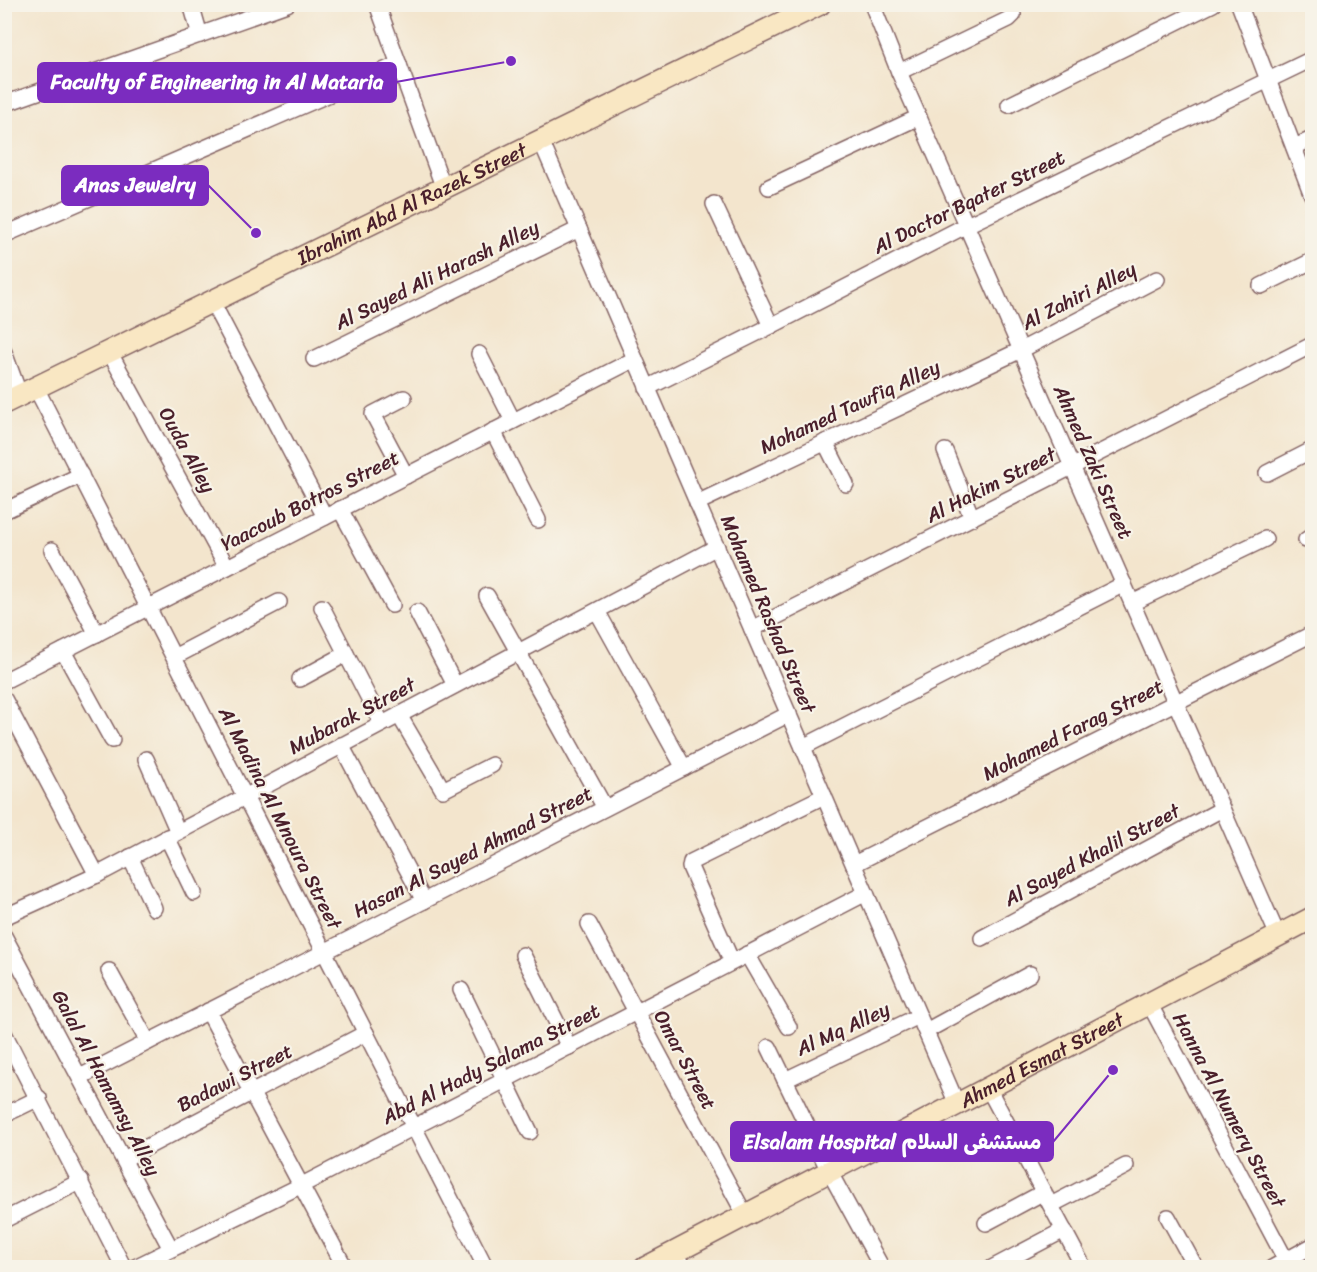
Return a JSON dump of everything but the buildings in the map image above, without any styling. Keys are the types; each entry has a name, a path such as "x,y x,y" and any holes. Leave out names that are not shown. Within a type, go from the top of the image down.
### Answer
{"main road":[{"name":"Ibrahim Abd Al Razek Street","path":"20,396 820,4"},
{"name":"Ahmed Esmat Street","path":"645,1268 680,1260 745,1215 1312,918"}],"street":[{"path":"191,4 200,35"},
{"path":"4,104 287,4"},
{"path":"377,4 444,189"},
{"name":"Ahmed Zaki Street","path":"872,4 899,72 1278,936"},
{"path":"899,72 1009,19 1014,10 1011,4"},
{"path":"1009,105 1213,4"},
{"path":"1239,4 1312,195"},
{"name":"Al Doctor Bqater Street","path":"647,388 967,225 1312,59"},
{"path":"4,235 399,64"},
{"path":"769,187 919,117"},
{"path":"1294,147 1312,139"},
{"name":"Mohamed Rashad Street","path":"541,141 957,1104"},
{"path":"714,204 771,326"},
{"name":"Al Sayed Ali Harash Alley","path":"314,359 579,229"},
{"path":"1261,286 1312,261"},
{"name":"Al Zahiri Alley","path":"1021,350 1156,279"},
{"path":"212,302 325,517"},
{"name":"Al Hakim Street","path":"752,629 1312,345"},
{"name":"Mohamed Tawfiq Alley","path":"698,503 1021,350"},
{"name":"Al Madina Al Mnoura Street","path":"4,352 20,396 81,475 486,1268"},
{"name":"Ouda Alley","path":"110,352 227,567"},
{"path":"479,354 513,421"},
{"name":"Yaacoub Botros Street","path":"4,681 635,358"},
{"path":"404,398 373,414 406,476"},
{"path":"493,431 538,520"},
{"path":"825,442 846,484"},
{"path":"1266,473 1312,450"},
{"path":"945,451 972,518"},
{"path":"4,511 81,475"},
{"path":"340,509 392,605"},
{"path":"1132,603 1265,540"},
{"name":"Mubarak Street","path":"4,917 98,874 717,547"},
{"path":"52,550 97,634"},
{"path":"803,747 1124,584"},
{"path":"487,596 605,808"},
{"path":"174,657 279,602"},
{"path":"322,607 382,724"},
{"path":"597,611 684,768"},
{"path":"417,612 455,685"},
{"name":"Mohamed Farag Street","path":"854,864 1312,633"},
{"path":"63,651 112,740"},
{"path":"300,678 346,654"},
{"path":"4,699 98,874"},
{"name":"Hasan Al Sayed Ahmad Street","path":"80,1077 789,714"},
{"path":"399,715 442,790 492,765"},
{"path":"341,746 424,901"},
{"path":"146,759 194,893"},
{"path":"732,962 690,867 691,862 824,796"},
{"name":"Al Sayed Khalil Street","path":"982,938 1222,809"},
{"path":"130,857 154,908"},
{"name":"Abd Al Hady Salama Street","path":"133,1268 302,1185 866,893"},
{"name":"Omar Street","path":"589,924 745,1215"},
{"name":"Galal Al Hamamsy Alley","path":"4,936 171,1249"},
{"path":"747,954 789,1027"},
{"path":"523,955 569,1047"},
{"path":"109,970 148,1042"},
{"path":"926,1031 1030,974"},
{"path":"461,990 530,1132"},
{"name":"Hanna Al Numery Street","path":"1149,1003 1282,1265"},
{"path":"208,1011 343,1264"},
{"name":"Al Mq Alley","path":"785,1080 919,1016"},
{"path":"4,1033 124,1268"},
{"name":"Badawi Street","path":"123,1159 366,1033"},
{"path":"769,1047 829,1171 882,1268"},
{"path":"988,1088 1084,1268"},
{"path":"4,1115 39,1098"},
{"path":"986,1222 1126,1166"},
{"path":"4,1220 81,1181"},
{"path":"1168,1217 1196,1268"},
{"path":"992,1268 1064,1230"},
{"path":"1282,1265 1312,1246"}],"place":[{"name":"Faculty of Engineering in Al Mataria","path":"511,61"},
{"name":"Anas Jewelry","path":"256,233"},
{"name":"Elsalam Hospital مستشفى السلام","path":"1113,1070"}]}
